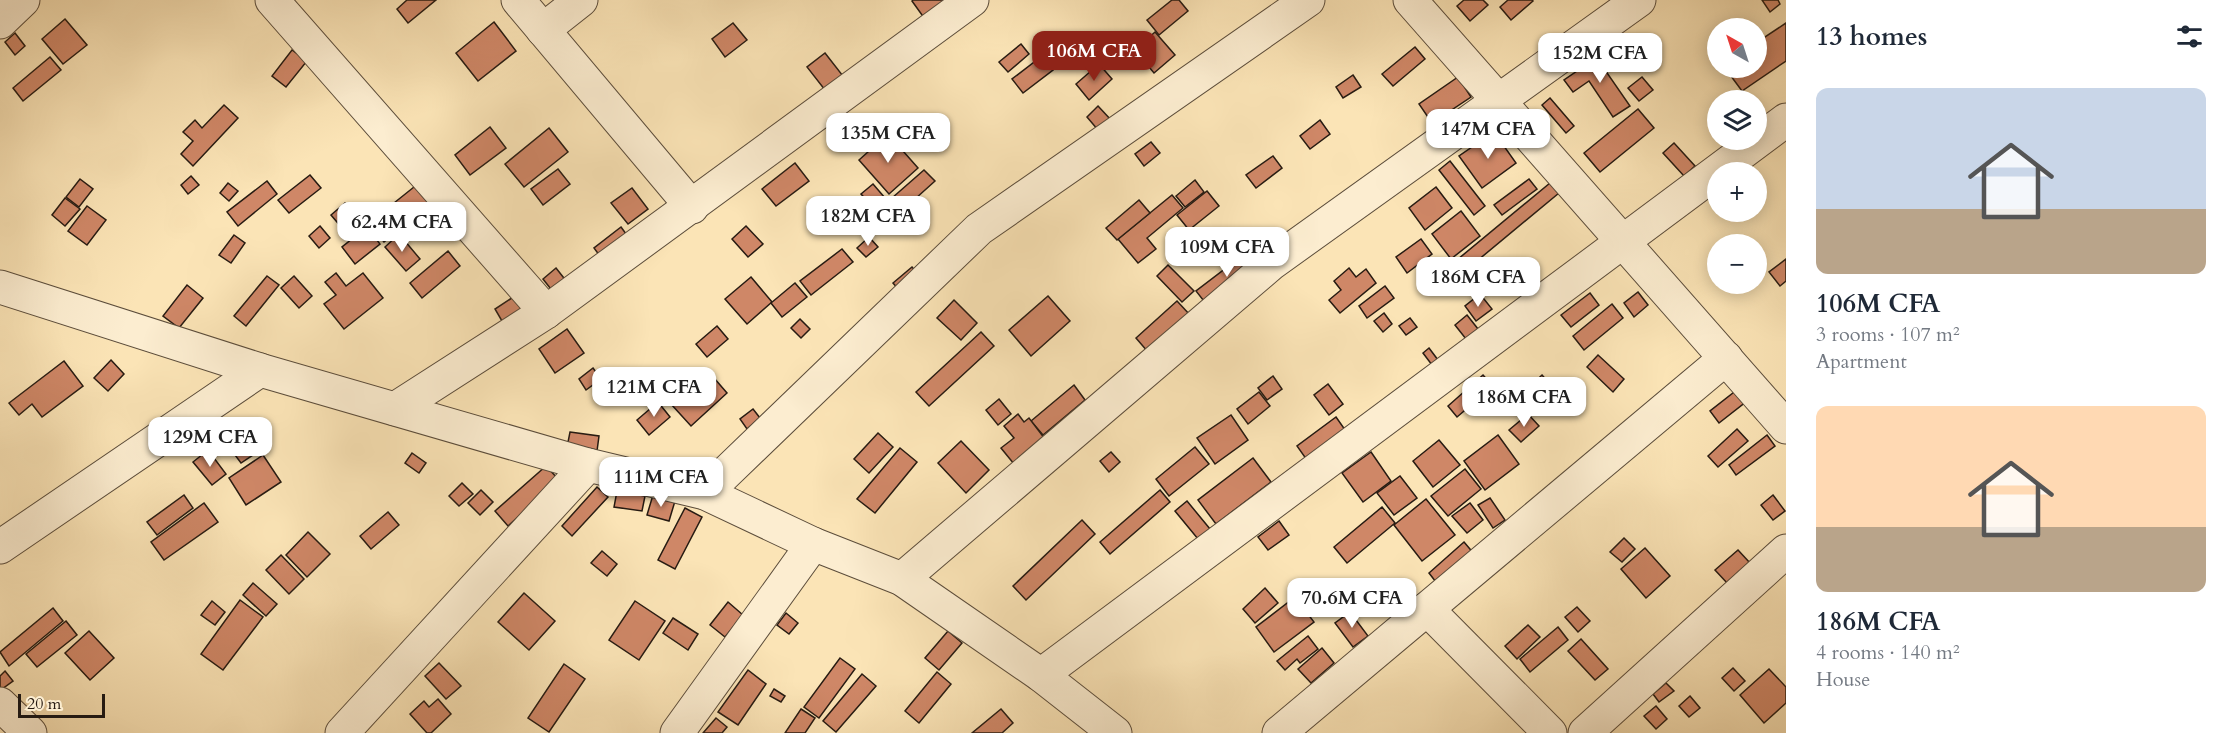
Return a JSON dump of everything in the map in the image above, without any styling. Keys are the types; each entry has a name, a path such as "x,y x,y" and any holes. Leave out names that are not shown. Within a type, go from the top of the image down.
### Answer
{"street":[{"path":"0,22 23,0"},
{"path":"272,0 546,312"},
{"path":"518,0 692,207"},
{"path":"543,30 581,0"},
{"path":"395,409 546,312 972,0"},
{"path":"705,493 979,229 1308,0"},
{"path":"1410,0 1786,427"},
{"path":"902,579 1272,264 1639,0"},
{"path":"1041,675 1786,120"},
{"path":"0,287 260,370 588,465 705,493 813,544 902,579 1041,675 1115,733"},
{"path":"1279,733 1726,358"},
{"path":"0,547 260,370"},
{"path":"342,733 588,465"},
{"path":"677,733 813,544"},
{"path":"1585,733 1786,551"},
{"path":"1427,609 1550,733"},
{"path":"0,704 30,733"}],"building":[{"path":"407,0 436,0 408,23 397,9"},
{"path":"913,0 956,0 927,22"},
{"path":"1172,0 1179,0 1188,11 1159,35 1147,20"},
{"path":"1464,0 1483,0 1488,5 1470,21 1457,6"},
{"path":"1508,0 1533,1 1511,20 1500,7"},
{"path":"1762,0 1778,0 1780,4 1770,12"},
{"path":"65,19 87,45 63,64 42,39"},
{"path":"494,22 516,51 478,81 456,53"},
{"path":"733,23 747,40 725,57 712,39"},
{"path":"1786,23 1786,61 1767,74 1767,36"},
{"path":"1155,32 1175,55 1154,73 1135,50"},
{"path":"15,33 25,46 15,55 5,42"},
{"path":"1021,44 1029,54 1008,72 999,62"},
{"path":"1415,47 1425,59 1393,86 1382,74"},
{"path":"292,50 307,61 286,87 272,76"},
{"path":"1605,52 1614,64 1605,70 1630,106 1613,117 1589,81 1573,92 1564,80"},
{"path":"825,53 843,76 825,90 807,67"},
{"path":"1042,56 1053,70 1023,93 1012,79"},
{"path":"50,57 61,70 23,101 13,88"},
{"path":"1099,64 1112,79 1089,100 1076,84"},
{"path":"1353,75 1361,87 1343,98 1336,87"},
{"path":"1458,77 1471,97 1432,123 1419,104"},
{"path":"1642,77 1653,90 1639,101 1628,88"},
{"path":"1732,78 1761,78 1743,90"},
{"path":"1550,98 1574,126 1566,133 1542,105"},
{"path":"224,105 238,118 193,166 181,154 193,141 183,132 195,120 202,128"},
{"path":"1098,106 1111,120 1098,130 1087,117"},
{"path":"1638,109 1654,128 1600,172 1584,153"},
{"path":"1320,120 1330,134 1310,149 1300,136"},
{"path":"490,127 506,148 470,175 455,155"},
{"path":"549,128 568,152 524,187 505,164"},
{"path":"1494,132 1516,163 1482,188 1459,156"},
{"path":"888,134 918,168 889,194 859,160"},
{"path":"1151,142 1160,153 1144,166 1135,154"},
{"path":"1674,143 1695,166 1684,176 1663,153"},
{"path":"1273,156 1282,168 1256,188 1246,175"},
{"path":"1450,161 1485,206 1474,215 1439,170"},
{"path":"795,163 809,181 776,206 762,189"},
{"path":"558,169 570,184 543,205 531,189"},
{"path":"924,170 935,181 895,217 884,205"},
{"path":"310,175 321,188 289,213 278,200"},
{"path":"191,176 199,185 188,194 181,185"},
{"path":"80,179 93,189 79,207 66,197"},
{"path":"1529,179 1537,189 1502,215 1494,205"},
{"path":"1195,180 1204,192 1185,207 1176,196"},
{"path":"267,181 277,194 238,226 227,212"},
{"path":"228,183 238,191 229,201 220,193"},
{"path":"419,183 434,202 384,242 369,223"},
{"path":"1550,183 1559,193 1454,280 1446,269"},
{"path":"873,184 885,198 874,208 861,194"},
{"path":"1436,187 1452,208 1425,230 1409,208"},
{"path":"632,188 648,209 628,224 611,203"},
{"path":"1207,191 1219,206 1189,230 1177,215"},
{"path":"1172,195 1183,208 1147,238 1156,249 1138,263 1118,239"},
{"path":"65,198 80,209 65,226 52,215"},
{"path":"1139,200 1150,213 1117,240 1106,228"},
{"path":"345,203 356,216 342,228 331,215"},
{"path":"87,206 106,220 87,245 68,231"},
{"path":"1461,211 1480,236 1451,259 1432,234"},
{"path":"320,226 330,238 319,248 309,236"},
{"path":"746,226 763,244 748,257 732,239"},
{"path":"367,227 380,244 355,264 342,247"},
{"path":"621,227 632,242 605,263 594,248"},
{"path":"399,234 420,259 406,271 385,247"},
{"path":"234,235 245,243 231,263 219,255"},
{"path":"869,237 878,247 866,257 857,248"},
{"path":"1421,239 1432,254 1407,273 1396,257"},
{"path":"842,249 853,262 811,295 800,281"},
{"path":"448,251 460,266 422,298 410,283"},
{"path":"1247,252 1258,266 1207,305 1196,291"},
{"path":"1786,259 1786,281 1780,286 1769,272"},
{"path":"1168,265 1194,291 1182,302 1157,276"},
{"path":"912,267 918,274 900,291 893,283"},
{"path":"556,268 567,282 554,293 543,279"},
{"path":"1349,268 1356,277 1366,269 1376,283 1340,313 1329,300 1341,290 1334,281"},
{"path":"336,273 346,286 363,273 383,298 344,329 324,304 336,295 325,282"},
{"path":"267,276 279,285 246,326 234,316"},
{"path":"294,276 312,296 299,308 281,288"},
{"path":"751,277 772,302 747,324 725,299"},
{"path":"795,283 807,297 782,317 771,303"},
{"path":"187,285 203,298 179,328 163,316"},
{"path":"1385,286 1394,298 1367,318 1359,306"},
{"path":"521,292 533,310 506,328 495,309"},
{"path":"1638,292 1648,305 1634,317 1624,303"},
{"path":"1590,293 1599,305 1571,327 1561,315"},
{"path":"1480,294 1492,309 1476,321 1465,306"},
{"path":"1048,296 1070,321 1031,356 1009,330"},
{"path":"954,300 977,323 961,340 937,318"},
{"path":"1177,301 1190,315 1148,352 1136,338"},
{"path":"1612,304 1623,318 1584,350 1573,336"},
{"path":"1384,313 1392,324 1383,332 1374,321"},
{"path":"1467,315 1478,329 1466,339 1455,325"},
{"path":"1410,318 1417,327 1406,335 1399,326"},
{"path":"800,319 810,329 801,338 791,328"},
{"path":"717,326 728,339 707,357 696,344"},
{"path":"567,329 584,353 555,373 539,349"},
{"path":"981,332 994,346 929,406 916,392"},
{"path":"1429,348 1438,360 1432,365 1423,353"},
{"path":"1598,355 1624,379 1613,392 1587,367"},
{"path":"111,360 124,374 108,391 94,378"},
{"path":"64,361 83,386 42,417 32,404 19,415 9,403"},
{"path":"593,368 601,379 586,390 579,379"},
{"path":"708,371 727,393 691,426 671,404"},
{"path":"1483,375 1497,391 1474,410 1470,406 1457,417 1448,406"},
{"path":"1542,375 1555,390 1532,410 1519,396"},
{"path":"1273,376 1282,389 1267,400 1258,388"},
{"path":"1328,384 1343,404 1329,415 1314,395"},
{"path":"1074,385 1085,400 1043,435 1031,421"},
{"path":"1738,389 1747,401 1719,423 1710,411"},
{"path":"1510,391 1519,402 1504,413 1495,402"},
{"path":"1259,392 1270,406 1248,424 1237,409"},
{"path":"999,399 1011,414 998,425 986,410"},
{"path":"658,402 670,417 649,435 637,420"},
{"path":"753,409 760,418 747,429 740,419"},
{"path":"1018,414 1024,422 1029,418 1045,439 1014,464 1001,448 1014,438 1004,426"},
{"path":"1528,414 1539,426 1521,442 1509,430"},
{"path":"1231,415 1248,440 1215,464 1197,438"},
{"path":"1336,417 1348,434 1309,463 1297,446"},
{"path":"238,422 259,451 241,463 220,435"},
{"path":"1737,429 1748,441 1718,467 1708,456"},
{"path":"570,432 599,436 597,451 567,447"},
{"path":"878,433 893,447 869,473 854,459"},
{"path":"1498,435 1519,464 1485,490 1464,461"},
{"path":"1767,435 1775,446 1736,475 1729,465"},
{"path":"1439,440 1460,465 1433,487 1413,461"},
{"path":"961,441 989,470 966,493 938,463"},
{"path":"1195,447 1209,464 1169,496 1156,479"},
{"path":"900,448 917,462 875,513 857,499"},
{"path":"208,450 226,474 212,485 193,462"},
{"path":"1111,452 1120,462 1109,472 1100,461"},
{"path":"1371,452 1391,481 1363,502 1342,473"},
{"path":"412,453 426,463 419,473 405,463"},
{"path":"263,455 281,482 246,505 229,478"},
{"path":"1253,458 1271,482 1216,524 1198,500"},
{"path":"546,466 559,480 508,526 495,511"},
{"path":"1465,469 1481,489 1448,516 1431,496"},
{"path":"1400,476 1417,498 1394,515 1377,493"},
{"path":"462,483 473,494 459,506 449,496"},
{"path":"597,487 608,497 572,536 562,526"},
{"path":"481,490 493,502 480,515 468,503"},
{"path":"1160,490 1170,502 1110,554 1100,542"},
{"path":"617,491 645,496 642,511 614,507"},
{"path":"184,495 193,508 157,535 147,522"},
{"path":"653,495 675,501 669,521 647,515"},
{"path":"1773,495 1785,511 1773,520 1761,505"},
{"path":"1490,498 1505,520 1493,528 1478,505"},
{"path":"1426,499 1455,535 1422,561 1394,525"},
{"path":"1187,501 1210,529 1198,539 1175,511"},
{"path":"204,503 218,522 164,560 151,542"},
{"path":"1470,503 1483,520 1467,533 1452,516"},
{"path":"1382,507 1395,523 1347,563 1334,547"},
{"path":"685,508 702,517 675,569 658,560"},
{"path":"388,512 399,525 371,549 360,536"},
{"path":"1082,520 1095,534 1026,600 1013,586"},
{"path":"1279,521 1289,535 1268,550 1258,537"},
{"path":"308,532 330,554 307,577 286,555"},
{"path":"1624,538 1635,549 1622,562 1610,552"},
{"path":"1464,542 1475,555 1439,586 1429,573"},
{"path":"1645,548 1670,576 1646,598 1621,569"},
{"path":"1738,550 1750,563 1728,584 1715,570"},
{"path":"602,551 617,564 607,576 591,563"},
{"path":"281,555 304,579 289,594 266,570"},
{"path":"253,583 277,604 266,616 243,595"},
{"path":"1265,588 1278,603 1255,623 1243,609"},
{"path":"524,593 555,621 529,650 498,622"},
{"path":"1295,597 1314,622 1274,652 1256,627"},
{"path":"240,600 263,617 223,670 201,654"},
{"path":"212,601 225,612 215,625 201,615"},
{"path":"635,601 665,621 639,660 609,640"},
{"path":"728,602 743,615 725,637 710,625"},
{"path":"1577,607 1590,621 1578,632 1565,617"},
{"path":"53,608 63,621 9,666 0,652"},
{"path":"1350,612 1368,636 1353,647 1335,623"},
{"path":"786,613 798,623 789,634 777,625"},
{"path":"673,618 698,634 688,650 663,633"},
{"path":"66,621 77,635 37,667 26,654"},
{"path":"1528,625 1540,637 1517,659 1505,646"},
{"path":"1558,627 1568,640 1530,672 1520,659"},
{"path":"89,631 114,658 90,680 65,653"},
{"path":"948,631 962,643 939,670 925,658"},
{"path":"1308,636 1318,649 1300,663 1297,659 1285,670 1277,661"},
{"path":"1581,639 1608,669 1595,680 1568,651"},
{"path":"1322,648 1334,663 1311,683 1298,669"},
{"path":"840,658 855,669 819,718 804,707"},
{"path":"439,663 461,686 446,699 425,676"},
{"path":"564,664 585,679 549,732 528,718"},
{"path":"1733,668 1745,681 1734,691 1722,678"},
{"path":"1769,669 1786,687 1786,703 1764,723 1740,695"},
{"path":"748,670 766,684 738,725 718,712"},
{"path":"5,671 13,681 2,689 0,676"},
{"path":"937,672 951,684 919,723 905,711"},
{"path":"862,674 876,686 836,732 823,721"},
{"path":"1666,683 1674,691 1659,702 1653,694"},
{"path":"774,689 785,696 781,702 770,696"},
{"path":"1690,696 1700,708 1689,717 1679,706"},
{"path":"438,699 451,714 431,733 427,733 410,714 424,701 429,707"},
{"path":"1656,706 1667,719 1656,729 1644,716"},
{"path":"801,709 815,718 805,733 785,733"},
{"path":"1001,709 1013,723 1002,733 972,733"},
{"path":"716,718 727,727 722,733 703,733"}]}
